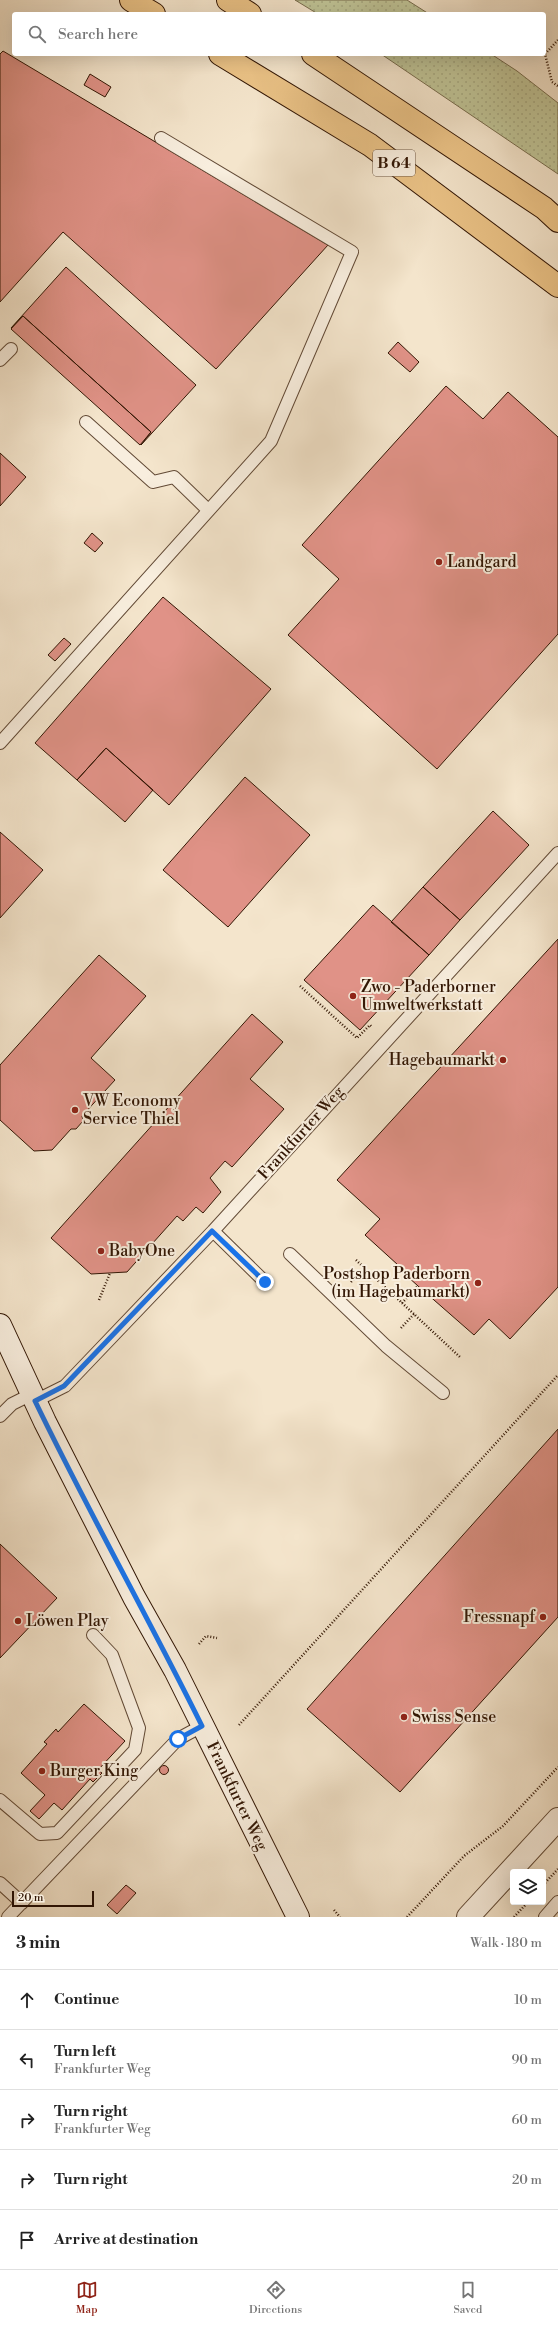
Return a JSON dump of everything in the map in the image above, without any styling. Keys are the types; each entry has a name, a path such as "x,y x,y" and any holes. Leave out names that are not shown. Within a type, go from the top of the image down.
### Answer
{"highway":[{"path":"131,0 151,12"},
{"path":"228,0 247,12"},
{"name":"B 64","path":"223,56 370,145 558,286"},
{"name":"B 64","path":"316,56 544,208 558,220"}],"main road":[{"name":"Frankfurter Weg","path":"0,1325 34,1398 134,1597 175,1670 296,1916"},
{"path":"468,1917 558,1819"}],"lane":[{"path":"0,742 271,441 352,252 161,138"},
{"path":"0,360 11,349"},
{"path":"86,422 153,482 174,477 208,510"},
{"name":"Frankfurter Weg","path":"34,1398 64,1386 212,1231 558,853"},
{"path":"212,1231 265,1282"},
{"path":"290,1254 386,1346 443,1393"},
{"path":"0,1416 12,1404 34,1398"},
{"path":"0,1800 40,1834 57,1832 135,1750 139,1728 112,1655 93,1635"},
{"path":"8,1917 178,1739 202,1726"},
{"path":"0,1883 22,1903"},
{"path":"545,1917 558,1902"}],"path":[{"path":"546,52 558,40"},
{"path":"545,56 552,82 558,86"},
{"path":"300,986 357,1038 366,1029"},
{"path":"356,1260 461,1358"},
{"path":"351,1282 364,1268"},
{"path":"99,1300 110,1273"},
{"path":"402,1304 418,1286"},
{"path":"400,1328 414,1314"},
{"path":"239,1725 558,1374"},
{"path":"199,1644 206,1636 217,1638"},
{"path":"407,1917 464,1856 503,1826 558,1767"},
{"path":"546,1883 558,1869"},
{"path":"514,1917 525,1905"},
{"path":"336,1917 334,1910 340,1917"}],"green space":[{"path":"295,0 407,0 426,12 315,12"},
{"path":"384,56 494,56 517,71 558,103 558,174"}],"building":[{"path":"3,51 328,245 216,369 63,232 0,302 0,54"},
{"path":"90,74 111,87 105,97 84,85"},
{"path":"66,267 196,385 141,445 151,432 23,316 11,328"},
{"path":"23,316 151,432 140,445 11,329"},
{"path":"398,342 419,362 410,372 388,353"},
{"name":"Landgard","path":"446,386 483,419 508,392 558,437 558,634 437,769 288,635 339,579 302,545"},
{"path":"0,453 26,477 0,506"},
{"path":"92,533 103,543 95,552 84,543"},
{"path":"163,597 271,689 169,805 106,748 77,780 35,743"},
{"path":"64,638 71,644 55,661 48,655"},
{"path":"106,748 153,790 125,822 77,780"},
{"path":"245,777 310,835 228,927 163,870"},
{"path":"493,811 529,845 460,920 423,887"},
{"path":"0,832 43,870 0,918"},
{"path":"423,887 460,920 429,955 391,922"},
{"path":"373,905 429,955 360,1030 304,980"},
{"name":"Hagebaumarkt","path":"558,939 558,1287 510,1339 489,1319 474,1335 407,1276 409,1275 365,1235 380,1219 337,1180"},
{"path":"99,955 146,996 91,1058 115,1080 82,1116 83,1121 76,1129 71,1129 52,1150 34,1151 0,1120 0,1065"},
{"path":"252,1014 283,1042 250,1079 284,1109 232,1167 225,1161 210,1178 221,1192 203,1213 196,1207 183,1221 177,1216 127,1272 91,1274 51,1238"},
{"path":"558,1429 558,1617 400,1792 307,1709"},
{"name":"Löwen Play","path":"0,1544 57,1598 0,1658"},
{"path":"84,1704 125,1741 98,1770 102,1773 93,1782 90,1779 62,1810 54,1803 39,1819 30,1811 45,1795 21,1773 47,1744 44,1742 56,1729 58,1732"},
{"path":"162,1766 166,1766 168,1770 166,1774 162,1774 160,1772 160,1768"},
{"path":"126,1885 136,1893 117,1914 107,1905"}],"place":[{"name":"Landgard","path":"439,562"},
{"name":"Zwo - Paderborner Umweltwerkstatt","path":"353,996"},
{"name":"Hagebaumarkt","path":"503,1060"},
{"name":"VW Economy Service Thiel","path":"75,1110"},
{"name":"BabyOne","path":"101,1251"},
{"name":"Postshop Paderborn (im Hagebaumarkt)","path":"478,1283"},
{"name":"Fressnapf","path":"543,1617"},
{"name":"Löwen Play","path":"18,1621"},
{"name":"Swiss Sense","path":"404,1717"},
{"name":"Burger King","path":"42,1771"}],"route":[{"path":"178,1739 202,1726 175,1670 134,1597 35,1401 64,1386 212,1231 265,1282"}]}
